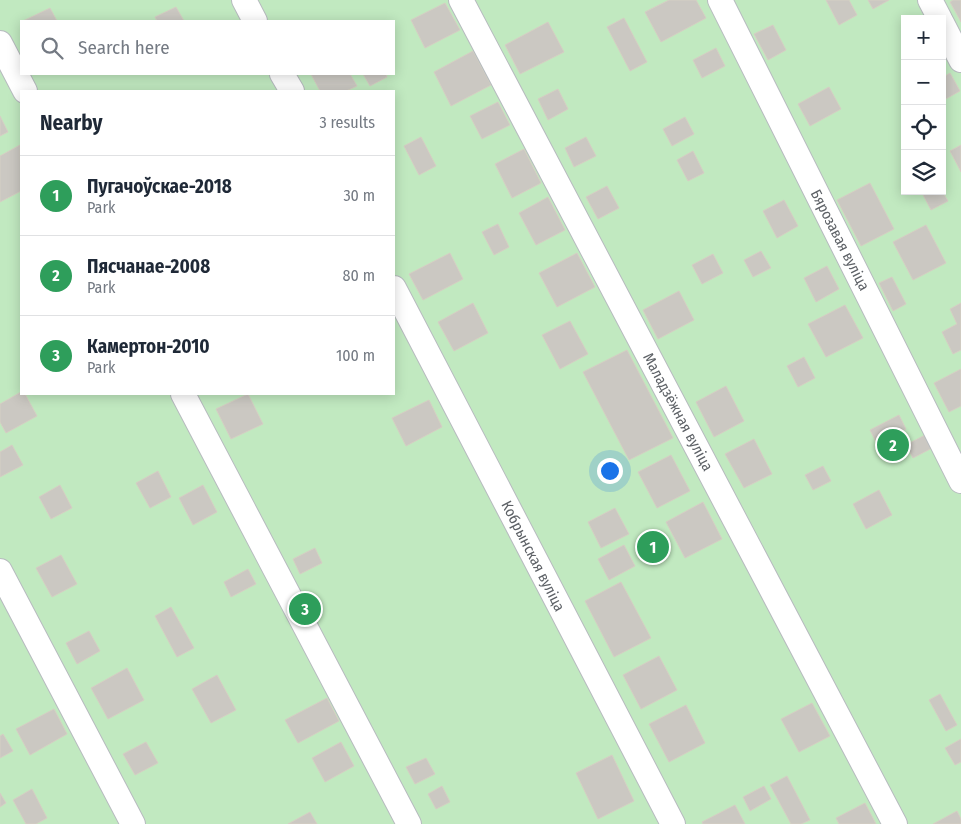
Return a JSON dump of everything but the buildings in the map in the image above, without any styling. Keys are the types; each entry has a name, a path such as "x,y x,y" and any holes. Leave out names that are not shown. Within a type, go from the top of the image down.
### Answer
{"lane":[{"path":"244,0 254,20"},
{"name":"Маладзёжная вуліца","path":"461,0 895,824"},
{"name":"Бярозавая вуліца","path":"720,0 961,480"},
{"path":"930,0 938,15"},
{"path":"946,31 961,60"},
{"path":"0,43 24,90"},
{"path":"283,75 291,90"},
{"name":"Кобрынская вуліца","path":"395,290 672,824"},
{"path":"185,395 408,824"},
{"path":"0,571 133,824"}],"green space":[{"path":"0,0 961,0 961,824 0,824"}],"place":[{"name":"Пясчанае-2008","path":"893,445"},
{"name":"Пугачоўскае-2018","path":"653,547"},
{"name":"Камертон-2010","path":"305,609"}]}
